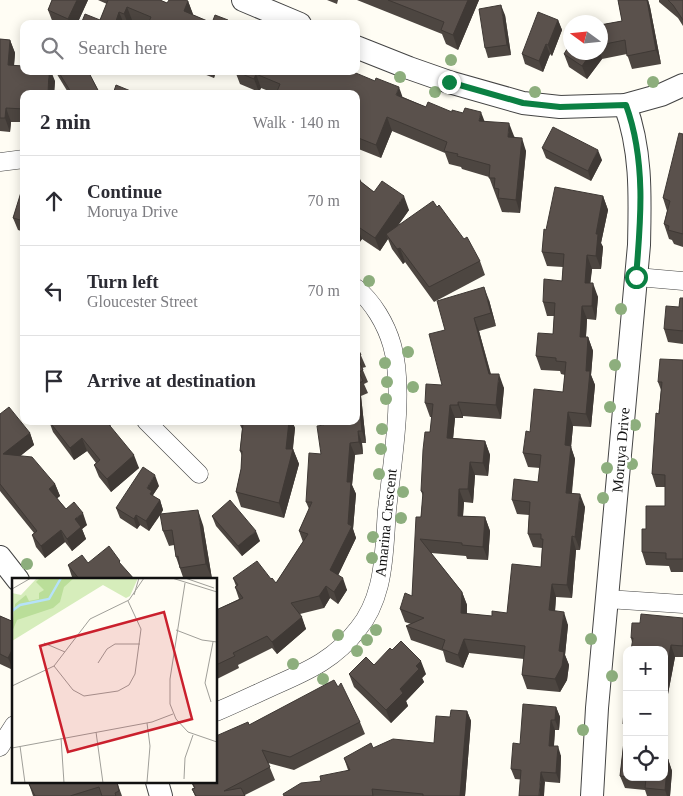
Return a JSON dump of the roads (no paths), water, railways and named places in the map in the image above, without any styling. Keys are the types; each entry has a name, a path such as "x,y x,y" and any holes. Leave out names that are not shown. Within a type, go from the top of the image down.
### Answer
{"street":[{"path":"242,0 290,20"},
{"path":"360,49 449,82 523,103 560,107 626,105 661,95 683,85"},
{"name":"Moruya Drive","path":"592,796 597,708 636,277 641,184 633,125 626,105"},
{"path":"0,162 20,160"},
{"path":"636,277 683,281"},
{"name":"Amarina Crescent","path":"218,711 317,666 340,649 358,629 367,615 379,586 384,559 397,402 397,369 392,344 383,323 373,306 360,292"},
{"path":"150,425 199,474"},
{"path":"0,557 16,578"},
{"path":"607,598 683,604"},
{"path":"0,747 12,729"}]}
